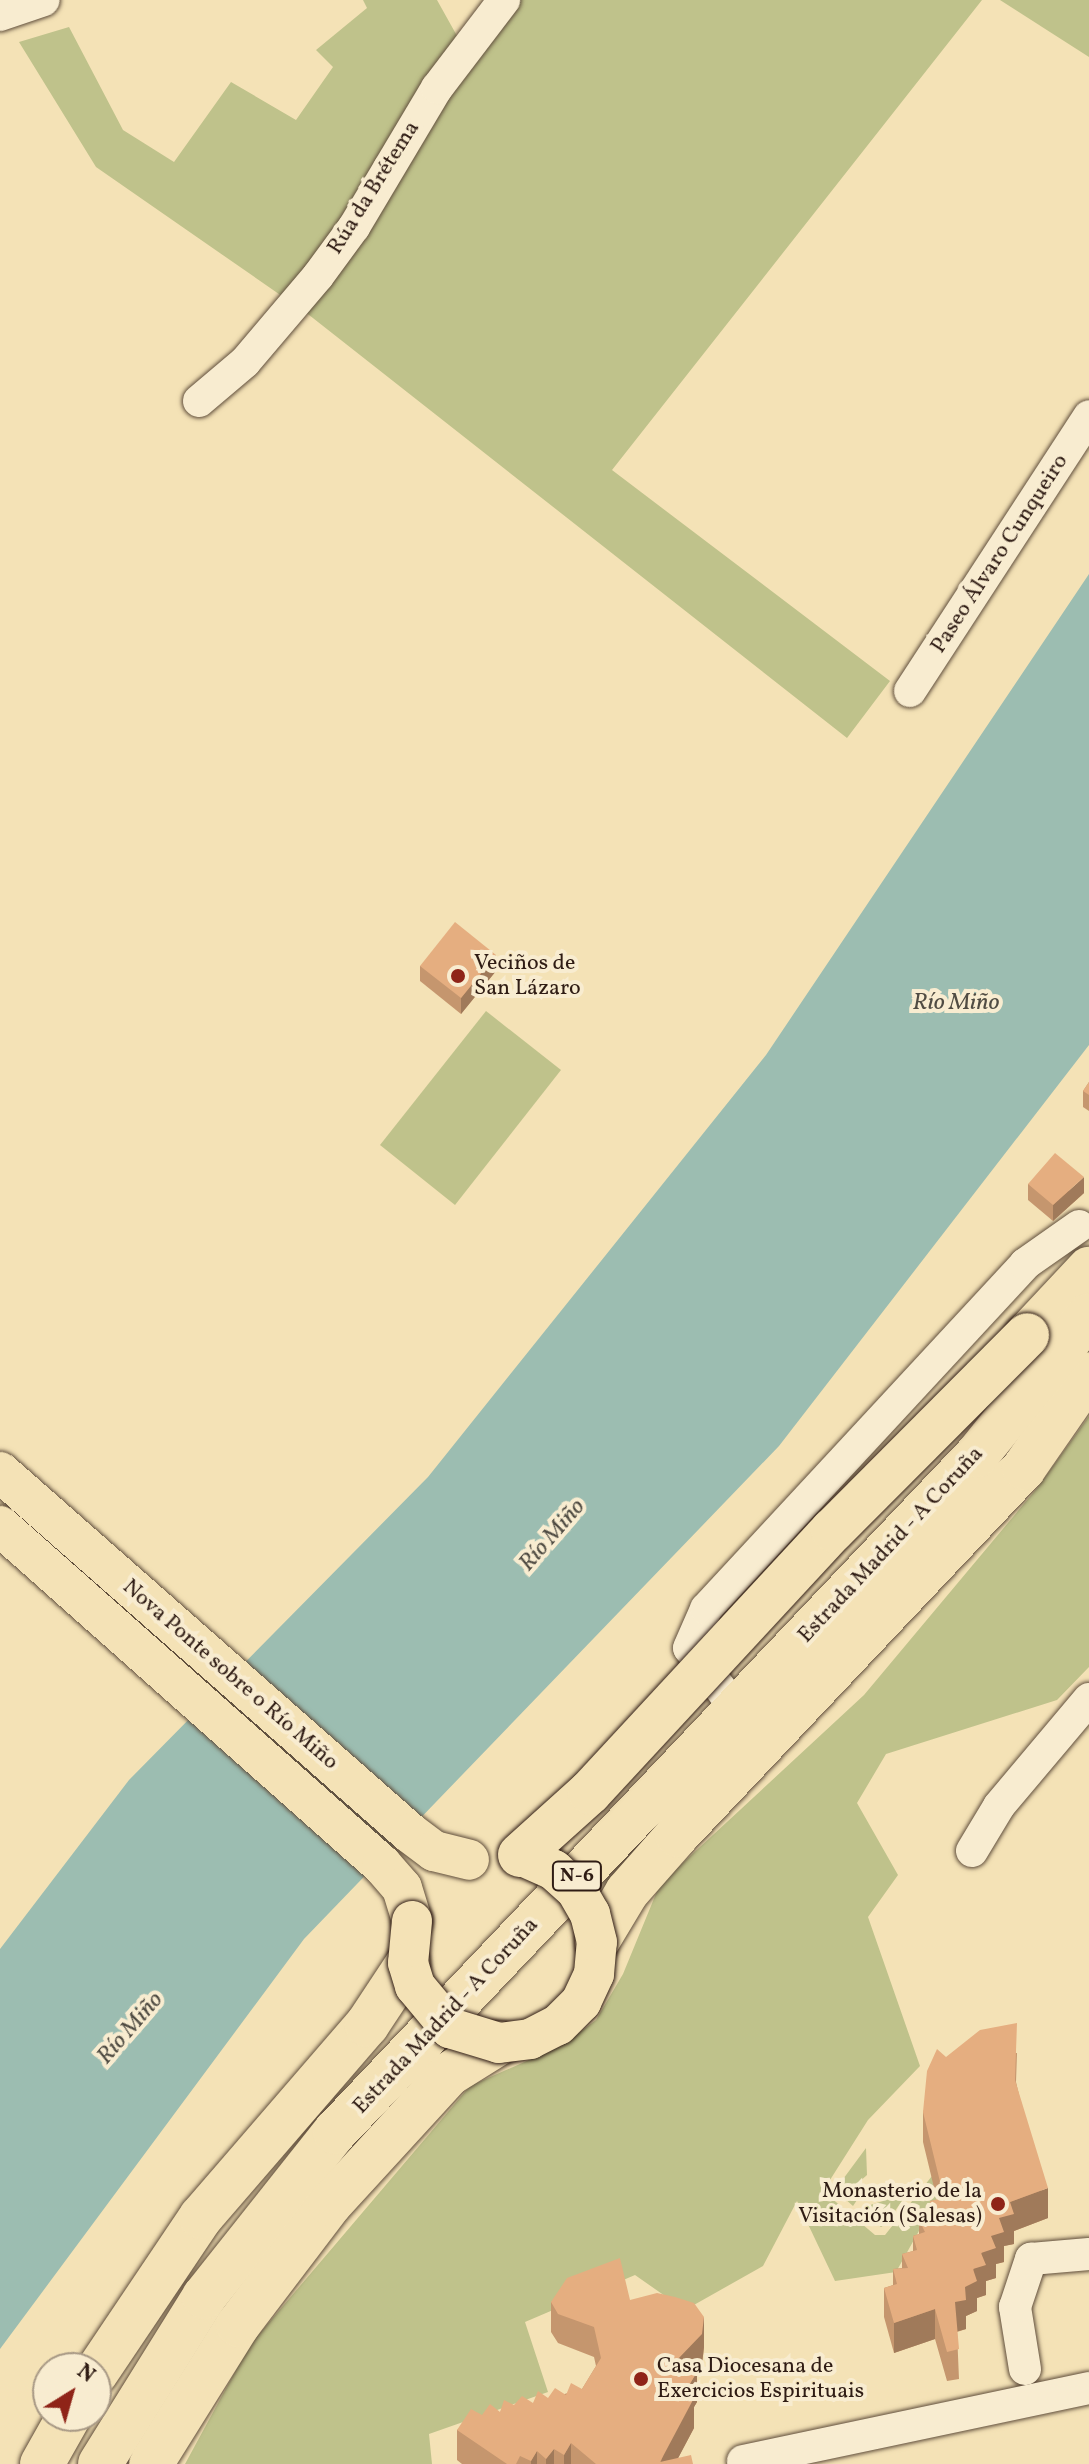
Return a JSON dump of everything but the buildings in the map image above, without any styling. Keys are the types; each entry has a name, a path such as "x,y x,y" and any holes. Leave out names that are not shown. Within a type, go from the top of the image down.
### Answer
{"highway":[{"path":"520,1855 590,1792 833,1530 1089,1269"},
{"name":"Estrada Madrid - A Coruña","path":"100,2464 204,2297 335,2132 977,1455 1089,1315"},
{"path":"597,1942 627,1892 677,1835 1024,1468 1089,1374"},
{"path":"110,2352 201,2217 367,2025 410,1942"},
{"path":"151,2464 238,2325 330,2204 449,2074 499,2043"},
{"path":"42,2464 60,2432"}],"main road":[{"name":"Nova Ponte sobre o Río Miño","path":"0,1472 410,1833 434,1851 469,1860"},
{"name":"Nova Ponte sobre o Río Miño","path":"0,1526 382,1865 402,1888 410,1942"},
{"path":"520,1855 554,1870 576,1890 590,1914 597,1942 594,1974 581,2002 558,2025 530,2039 499,2043 450,2028 431,2011 415,1986 410,1942 430,1888 469,1860 520,1855"}],"street":[{"path":"0,15 44,0"},
{"name":"Rúa da Brétema","path":"199,401 245,362 318,276 354,227 437,88 504,0"},
{"name":"Paseo Álvaro Cunqueiro","path":"910,691 1089,416"},
{"path":"737,1710 691,1657 690,1636 706,1609 1025,1264 1079,1226"},
{"path":"972,1851 999,1806 1089,1699"},
{"path":"1025,2369 1015,2307 1031,2259 1089,2254"},
{"path":"761,2460 1089,2388"}],"green space":[{"path":"363,0 437,0 461,43 289,301 96,167 19,42 69,27 123,130 174,162 231,82 296,120 333,67 316,50 367,8"},
{"path":"517,0 982,0 612,470 890,681 847,738 304,311 429,117"},
{"path":"1000,0 1089,0 1089,57"},
{"path":"486,1011 561,1070 455,1205 380,1145"},
{"path":"1089,1416 1089,1667 1057,1700 886,1754 857,1803 898,1875 868,1917 920,2066 868,2120 823,2191 875,2235 885,2235 932,2176 943,2188 896,2272 835,2281 797,2201 763,2266 685,2310 635,2275 525,2322 548,2392 429,2434 432,2464 185,2464 249,2346 470,2086 563,2045 596,2020 623,1974 660,1884 864,1695 1038,1487"},
{"path":"866,2148 867,2175 858,2183 859,2197 853,2206 835,2190"},
{"path":"915,2182 886,2224 881,2227 863,2214 867,2206 883,2201 888,2190"}],"water":[{"name":"Río Miño","path":"1089,574 1089,1045 779,1446 304,1939 0,2349 0,1949 129,1780 428,1477 766,1055"}],"place":[{"name":"Veciños de San Lázaro","path":"458,976"},
{"name":"Monasterio de la Visitación (Salesas)","path":"998,2204"},
{"name":"Casa Diocesana de Exercicios Espirituais","path":"641,2379"}]}
